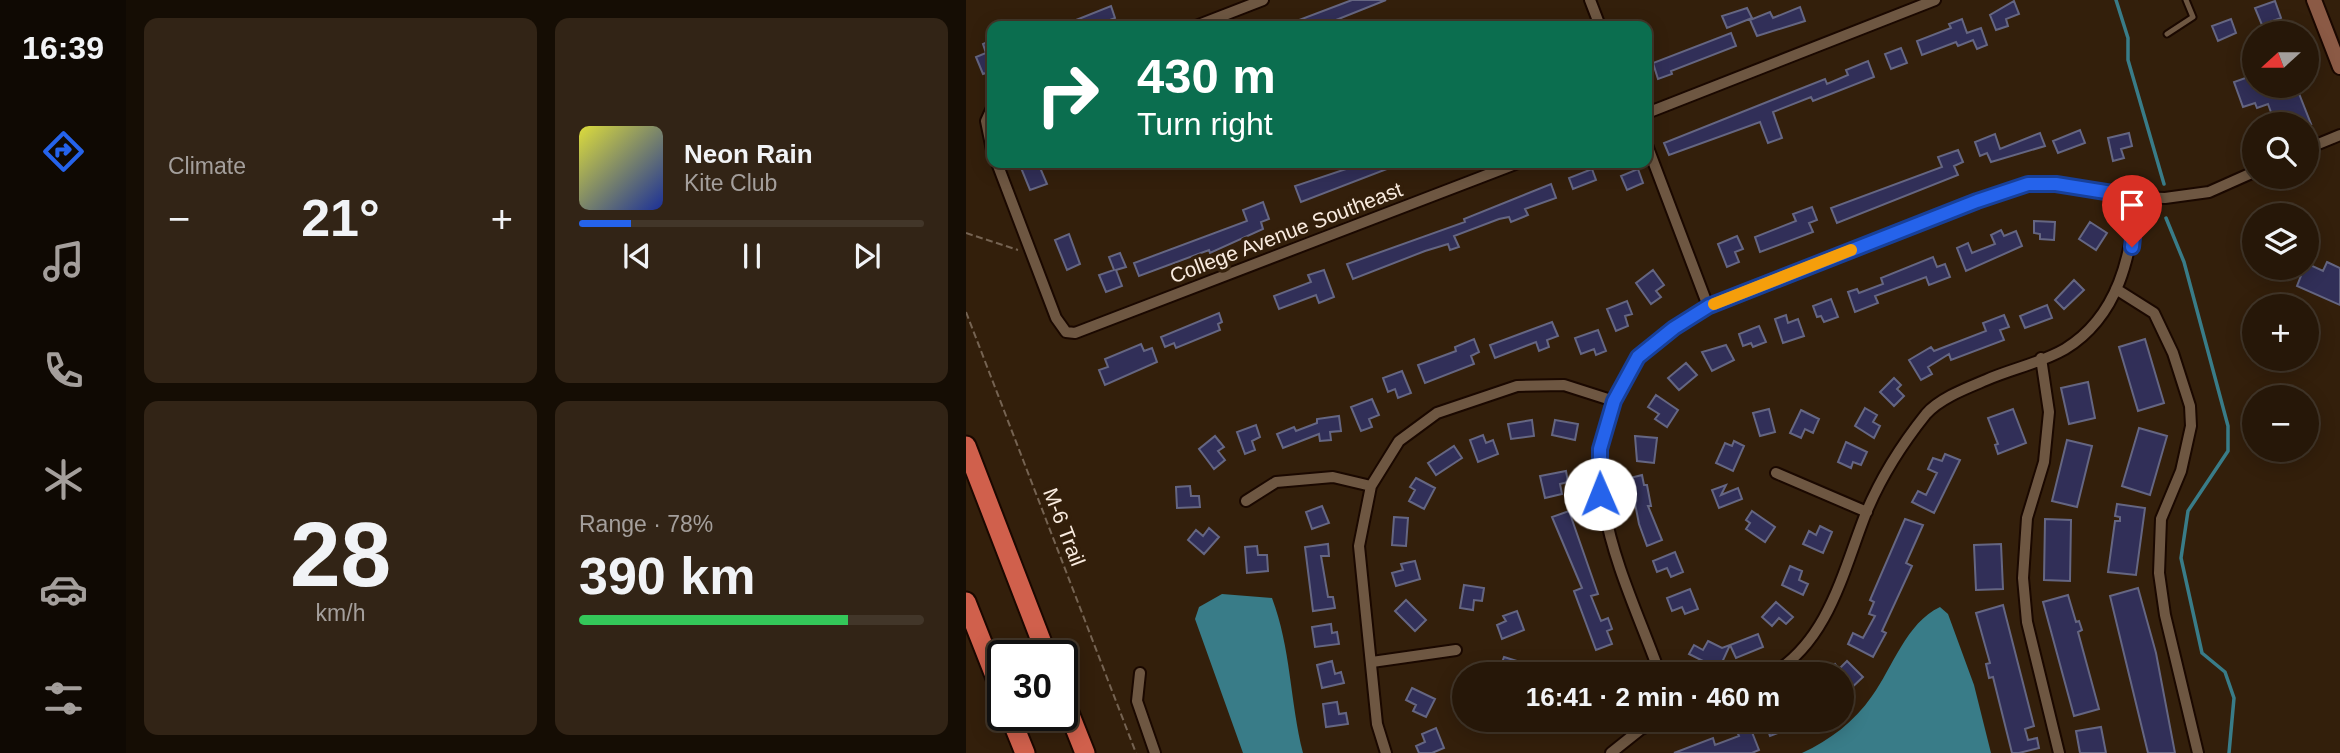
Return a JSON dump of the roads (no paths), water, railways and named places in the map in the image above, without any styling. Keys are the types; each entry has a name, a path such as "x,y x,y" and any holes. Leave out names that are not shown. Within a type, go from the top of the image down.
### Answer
{"highway":[{"path":"966,446 1041,640"},
{"path":"966,601 987,655"},
{"path":"1016,731 1025,753"},
{"path":"1076,731 1085,753"}],"main road":[{"path":"2314,0 2340,68"}],"street":[{"path":"1209,21 1263,0"},
{"path":"1590,0 1598,21"},
{"path":"1652,111 1935,0"},
{"path":"2319,144 2340,135"},
{"path":"1652,158 1709,306"},
{"name":"College Avenue Southeast","path":"999,168 1055,318 1066,332 1086,331 1505,168"},
{"path":"1656,662 1609,534 1600,494 1600,449 1614,401 1638,357 1674,328 1709,306 1977,201 2028,184 2056,184 2137,197 2189,196 2209,192 2242,177"},
{"path":"1792,662 1826,616 1849,565 1867,512 1899,447 1929,410 1962,390 2064,349 2089,329 2109,303 2132,247 2137,197"},
{"path":"2116,289 2154,313 2174,354 2190,406 2191,426 2181,471 2161,519 2159,573 2165,615 2198,753"},
{"path":"2041,358 2049,412 2044,462 2027,518 2023,578 2027,622 2059,753"},
{"path":"1386,753 1377,724 1359,546 1371,486 1399,441 1437,413 1517,386 1564,385 1614,401"},
{"path":"1776,473 1867,512"},
{"path":"1246,500 1276,482 1334,477 1371,486"},
{"path":"1372,662 1455,650"},
{"path":"1140,673 1137,701 1155,753"},
{"path":"1611,753 1637,732"}],"lane":[{"path":"2167,34 2193,17 2186,0"}],"water":[{"path":"1222,594 1272,598 1287,656 1303,753 1243,753 1195,619 1199,607"},
{"path":"1940,607 1948,614 1974,685 1991,753 1802,753 1837,732 1854,732 1854,717 1880,685 1909,635 1928,614"}],"waterway":[{"path":"2116,0 2128,38 2128,60 2164,184"},
{"path":"2166,218 2184,262 2228,426 2228,451 2188,511 2181,558 2202,653 2225,672 2234,698 2229,753"}]}
